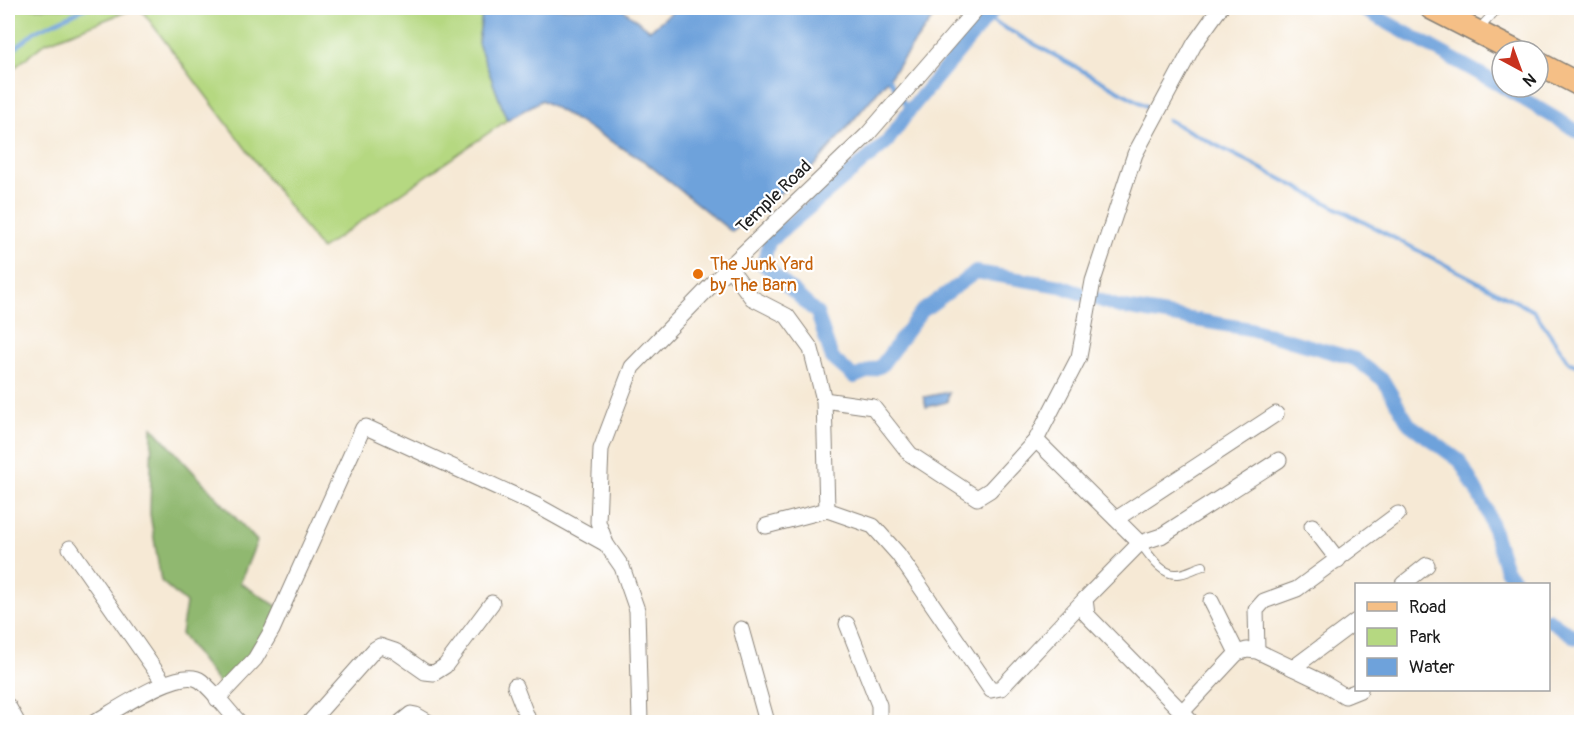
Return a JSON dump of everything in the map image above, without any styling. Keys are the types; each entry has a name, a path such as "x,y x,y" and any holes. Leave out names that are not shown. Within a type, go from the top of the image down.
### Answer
{"main road":[{"path":"1431,8 1491,39"},
{"path":"1550,69 1581,86"}],"street":[{"name":"Temple Road","path":"606,544 598,522 601,449 632,367 729,267 879,122 977,8"},
{"path":"824,400 873,407 910,454 977,498 990,490 1036,440 1079,357 1091,302 1093,281 1135,154 1195,43 1220,8"},
{"path":"729,267 752,298 787,316 811,349 824,400 827,510"},
{"path":"1116,519 1276,414"},
{"path":"222,710 272,630 363,428 366,427 536,505 606,544 622,567 637,610 640,723"},
{"path":"1036,440 1140,543"},
{"path":"766,526 827,510 873,526 898,554 991,690 1001,688 1140,543 1161,536 1279,460"},
{"path":"1257,651 1256,610 1264,601 1297,589 1398,514"},
{"path":"1312,526 1338,560"},
{"path":"70,548 165,683"},
{"path":"1405,583 1427,565"},
{"path":"1085,599 1087,615 1183,719 1237,653 1247,650 1257,651 1345,696 1358,691"},
{"path":"1211,601 1237,653"},
{"path":"310,723 380,646 395,651 425,672 434,673 439,670 445,666 492,603"},
{"path":"1293,668 1355,622"},
{"path":"847,624 879,705 879,723"},
{"path":"741,628 767,723"},
{"path":"95,723 165,683 189,676 200,680 222,710 239,723"},
{"path":"515,686 529,723"},
{"path":"8,706 17,723"},
{"path":"401,723 411,714 428,723"}],"lane":[{"path":"1477,32 1498,8"},
{"path":"1140,543 1157,565 1169,572 1176,574 1203,566"}],"green space":[{"path":"8,8 136,8 45,43 8,73"},
{"path":"140,8 483,8 478,43 507,120 321,249"},
{"path":"152,427 257,541 240,583 283,610 227,694 181,634 186,603 161,581 150,514"}],"water":[{"path":"483,8 621,8 650,30 677,8 940,8 889,78 817,163 732,232 644,161 542,100 507,120 478,43"},
{"path":"949,392 947,402 926,407 924,397"}],"waterway":[{"path":"8,55 34,32 86,8"},
{"path":"995,8 909,111 887,142 769,242 763,264 817,313 832,358 854,377 881,366 921,312 976,272 1060,286 1119,307 1250,329 1355,359 1383,380 1409,424 1460,461 1487,510 1506,570 1517,583"},
{"path":"1361,8 1490,79"},
{"path":"987,18 1150,108"},
{"path":"886,74 898,93"},
{"path":"902,99 909,111"},
{"path":"1523,99 1582,134"},
{"path":"1168,120 1534,311 1569,362 1582,368"},
{"path":"1550,620 1576,638 1582,636"}],"place":[{"name":"The Junk Yard by The Barn","path":"698,274"}]}
